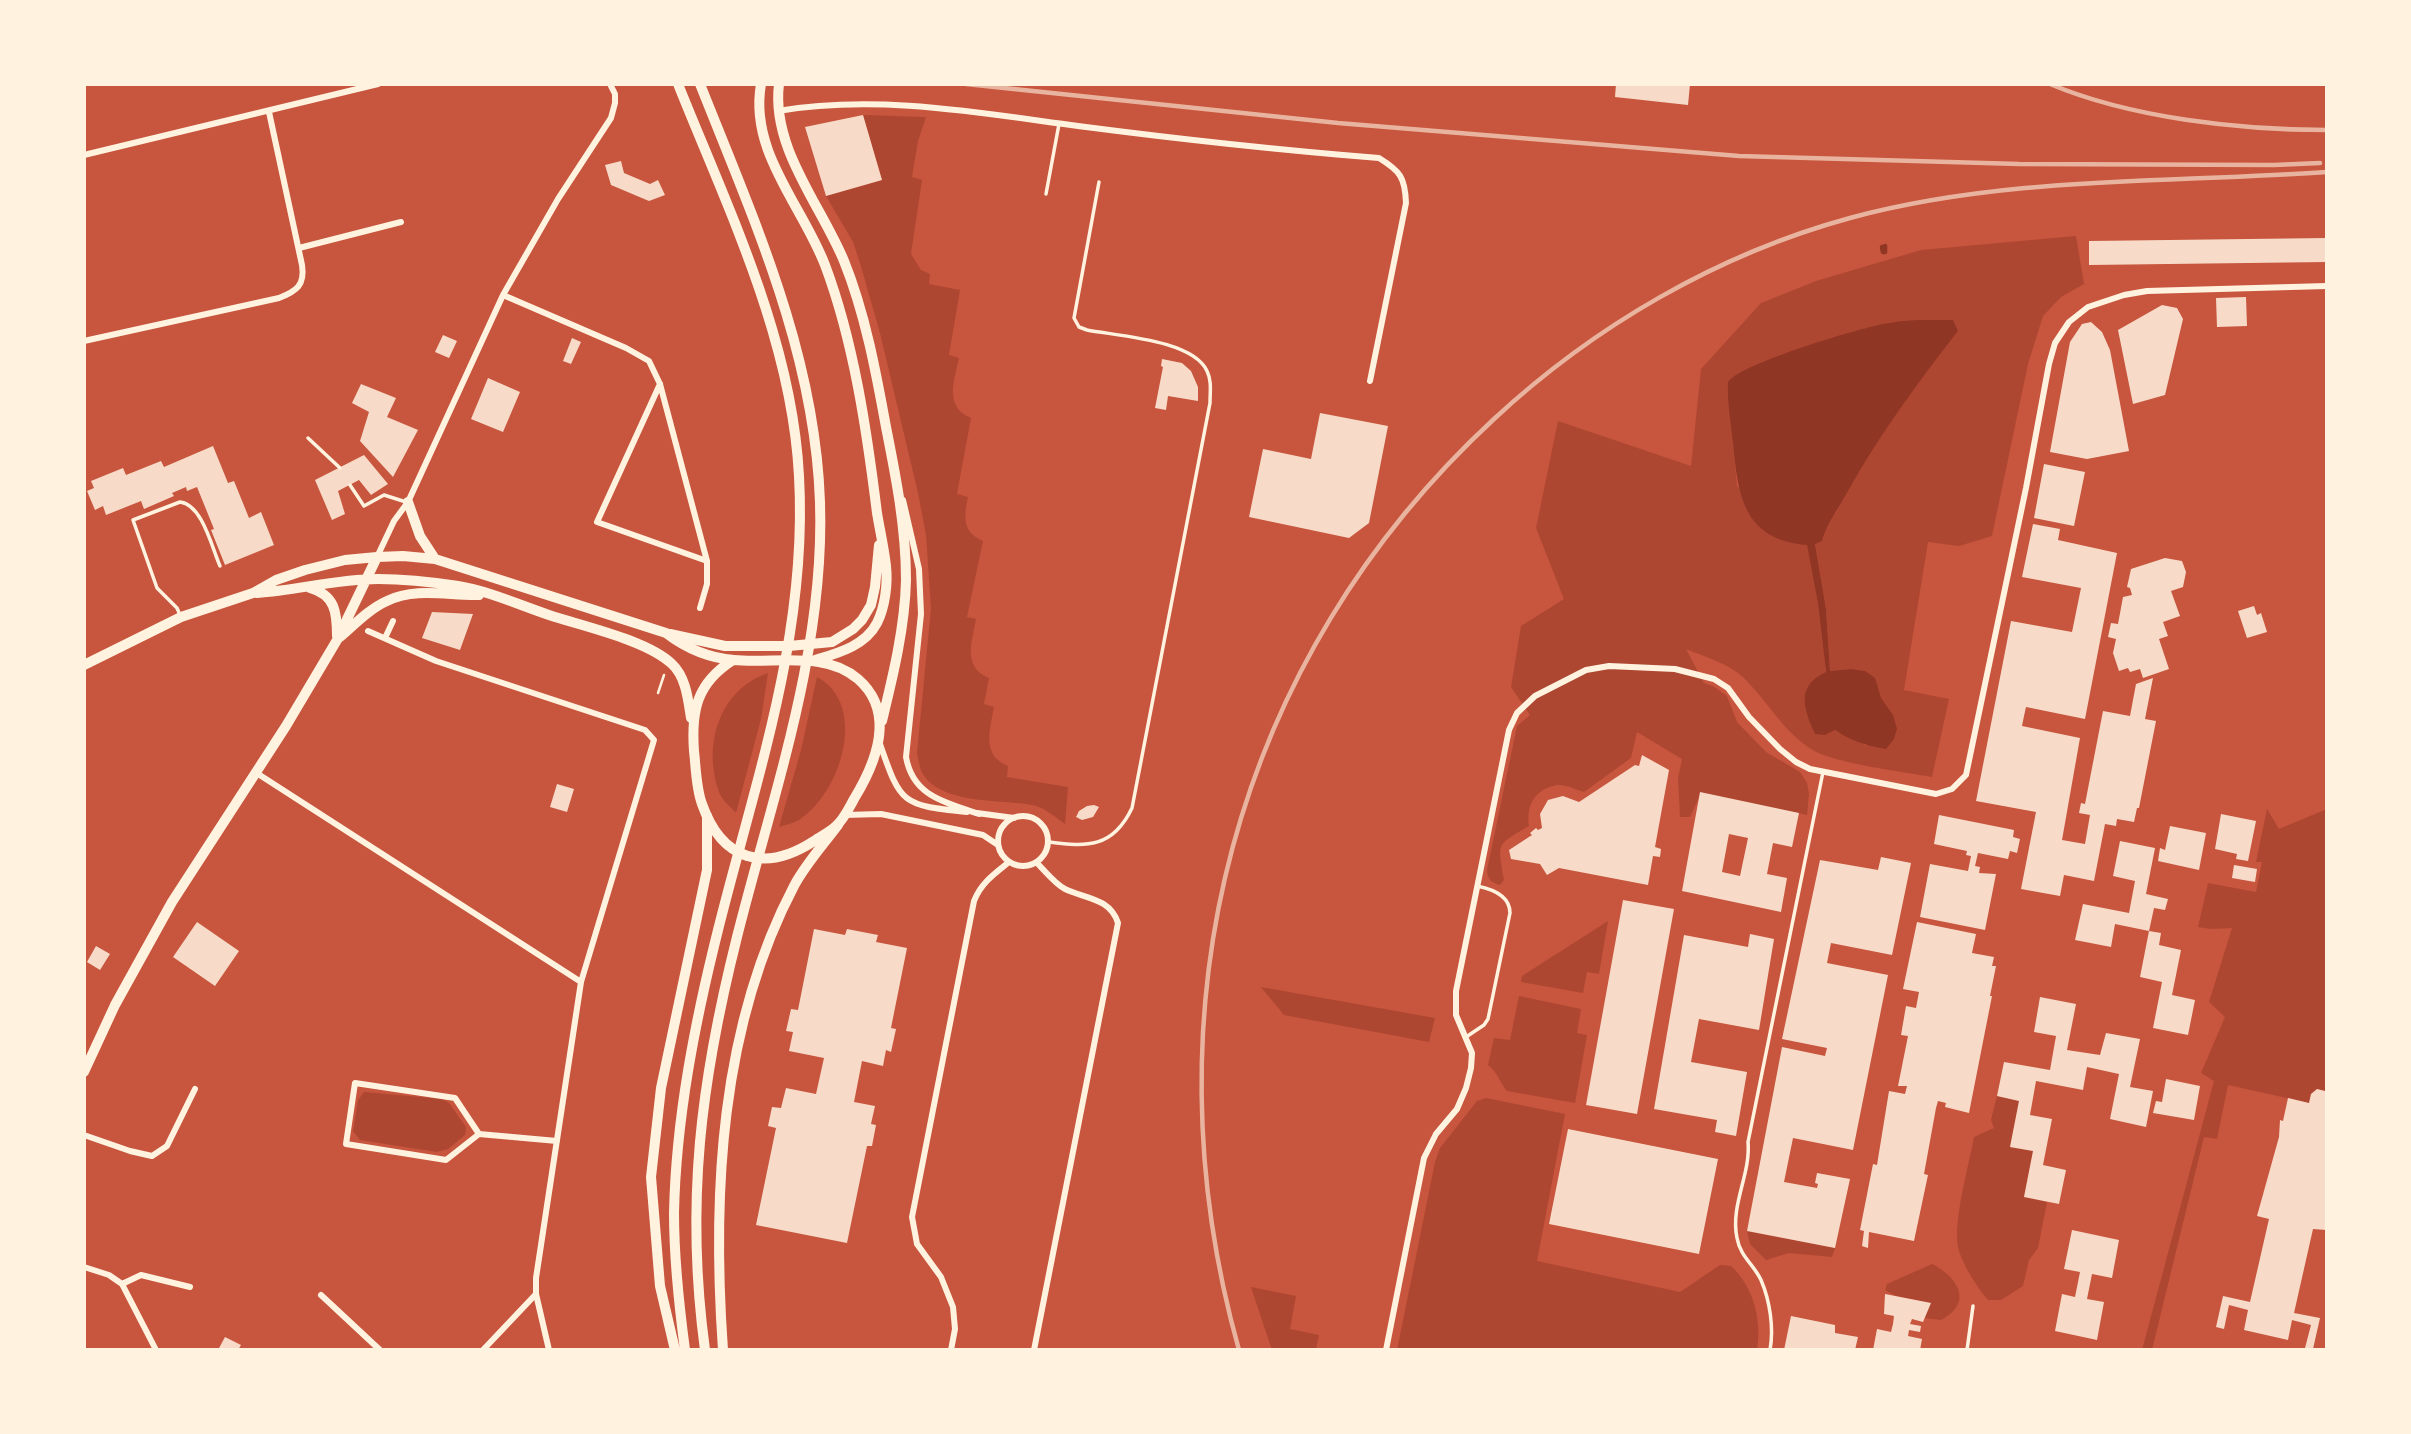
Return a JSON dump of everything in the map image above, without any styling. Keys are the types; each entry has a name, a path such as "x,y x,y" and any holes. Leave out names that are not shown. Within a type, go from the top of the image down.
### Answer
{"highway":[{"path":"678,84 727,205 767,315 786,382 793,422 800,505 795,603 781,690 697,1020 681,1122 674,1213 677,1282 685,1350"},
{"path":"701,84 786,307 802,369 817,453 820,506 815,605 799,704 724,993 704,1098 696,1176 696,1270 705,1350"},
{"path":"675,1350 660,1286 651,1177 661,1088 707,870 706,816"},
{"path":"723,1350 718,1271 718,1212 725,1130 740,1038 766,947 779,917 795,883 838,825"}],"main road":[{"path":"761,84 758,113 765,145 809,231 835,292 861,407 886,576 883,604 878,620 869,634 858,644 815,660"},
{"path":"84,664 181,617 253,593 366,579 440,584 490,595 632,642 659,654 671,663 683,681 692,724 700,800 706,816 719,836 731,847 748,857 774,860 795,853 838,825 863,785 880,744 906,581 904,544 894,466 872,357 845,263 798,170 780,124 779,84"},
{"path":"408,502 420,536 435,559"},
{"path":"253,593 276,580 345,560 403,556 435,559 666,633 725,646 827,643 837,639 862,620 871,605 880,532"},
{"path":"84,1072 115,1005 172,902 286,726 337,640 377,557"},
{"path":"303,586 322,592 331,602 337,617 337,640"},
{"path":"337,640 375,608 397,597 428,593 490,595"},
{"path":"666,633 696,652 733,660 815,660 847,671 866,687 878,713 881,729"},
{"path":"692,724 703,690 716,674 733,660"}],"street":[{"path":"84,155 378,84"},
{"path":"377,557 394,521 408,502 503,295 558,199 611,118 615,103 611,85"},
{"path":"778,111 811,106 911,105 1153,135 1379,158 1396,169 1405,185 1406,203 1370,381"},
{"path":"84,341 279,298 295,292 303,279 299,248 269,112"},
{"path":"299,248 401,222"},
{"path":"1386,1350 1424,1158 1436,1134 1457,1109 1466,1088 1472,1053 1456,1015 1455,999 1509,730 1514,717 1535,696 1586,670 1609,666 1675,669 1714,680 1728,688 1753,721 1789,757 1804,766 1936,794 1952,789 1966,775 2049,364 2059,335 2074,316 2096,303 2147,291 2327,286"},
{"path":"503,295 626,348 649,361 660,384 707,561 707,584 700,608"},
{"path":"660,384 597,522 707,561"},
{"path":"894,466 919,569 921,614 906,757 908,770 919,787 938,799 979,814"},
{"path":"385,638 393,621"},
{"path":"368,632 436,661 645,730 654,740 581,982 536,1279 549,1350"},
{"path":"880,744 894,784 908,801 937,809 1014,818"},
{"path":"255,772 581,982"},
{"path":"844,815 881,814 920,821 983,835 998,845"},
{"path":"1022,816 1037,821 1047,834 1047,850 1037,863 1023,867 1009,862 1000,852 1000,832 1008,821 1014,818 1022,816"},
{"path":"951,1350 955,1329 953,1307 941,1278 917,1244 912,1217 974,901 978,890 986,881 1009,862"},
{"path":"1034,1350 1118,923 1115,913 1105,904 1062,888 1037,863"},
{"path":"479,1134 455,1098 355,1083 346,1144 446,1160 479,1134 557,1141"},
{"path":"84,1135 152,1156 167,1146 195,1089"},
{"path":"84,1267 109,1275 122,1284 156,1350"},
{"path":"122,1284 141,1275 190,1287"},
{"path":"483,1350 537,1294"},
{"path":"321,1295 380,1350"}],"lane":[{"path":"1046,194 1059,123"},
{"path":"1049,842 1096,844 1109,837 1125,821 1132,808 1210,403 1211,385 1207,369 1192,354 1173,346 1087,330 1079,327 1074,318 1099,183"},
{"path":"307,438 340,468"},
{"path":"350,485 364,506 384,495 408,502"},
{"path":"181,617 177,608 157,588 133,520 186,502 198,511 220,566"},
{"path":"1770,1350 1770,1313 1761,1279 1739,1247 1735,1214 1749,1156 1748,1142 1767,1041 1823,772"},
{"path":"1466,1037 1485,1025 1488,1019 1510,913 1505,899 1490,888 1478,886"},
{"path":"1967,1350 1973,1306"}],"shaded area":[{"path":"863,115 926,117 918,141 912,177 922,180 911,254 921,270 930,274 929,284 960,290 949,355 959,358 953,384 954,400 957,407 971,418 957,494 968,497 966,523 971,533 983,541 967,617 976,619 971,645 972,661 981,673 989,678 984,704 994,707 989,741 994,755 1008,766 1007,777 1068,787 1065,824 1036,806 973,799 944,791 932,784 920,767 917,753 931,608 926,535 880,333 860,263 853,242 826,196 882,180"},
{"path":"2076,236 2084,284 2061,297 2043,316 2028,364 1992,536 1959,546 1928,542 1904,690 1949,699 1932,777 1851,763 1811,749 1792,734 1738,673 1686,649 1704,683 1727,696 1737,722 1766,752 1800,772 1807,783 1809,793 1807,815 1701,793 1690,817 1680,817 1678,778 1682,759 1637,732 1631,758 1584,792 1557,785 1538,794 1529,811 1529,826 1505,842 1500,851 1504,880 1500,885 1492,882 1487,870 1517,726 1530,715 1511,687 1521,626 1564,599 1536,528 1558,421 1691,466 1701,369 1761,303 1816,281 1921,250","holes":["1891,322 1958,331 1872,451 1830,522 1822,541 1815,543 1826,609 1830,671 1851,669 1874,678 1881,699 1866,746 1835,730 1825,735 1826,672 1807,544 1737,486 1728,382 1737,374 1777,356"]},
{"path":"1953,320 1958,331 1886,430 1833,517 1822,541 1815,544 1826,609 1830,671 1865,671 1875,678 1881,698 1893,715 1897,729 1894,739 1886,749 1859,742 1835,730 1825,735 1815,734 1805,706 1806,691 1816,678 1826,672 1818,604 1807,545 1769,534 1748,512 1738,480 1728,382 1737,374 1776,356 1854,331 1896,322"},
{"path":"768,673 761,719 736,813 722,798 717,785 713,764 715,735 719,721 733,697 754,679"},
{"path":"817,677 833,690 842,707 845,727 843,749 827,790 814,807 799,820 779,827 801,750"},
{"path":"2267,809 2279,829 2327,809 2327,1096 2325,1091 2317,1089 2311,1094 2309,1103 2228,1085 2217,1139 2204,1137 2152,1350 2142,1350 2214,1081 2201,1073 2225,1017 2209,1002 2232,928 2198,927 2208,883 2256,892 2262,862 2256,862"},
{"path":"1608,921 1599,974 1587,972 1583,993 1521,982 1522,976"},
{"path":"1261,987 1435,1018 1429,1042 1284,1015"},
{"path":"1519,996 1581,1009 1577,1033 1587,1035 1575,1103 1507,1091 1488,1065 1494,1038 1510,1040"},
{"path":"364,1092 442,1099 449,1103 466,1127 465,1135 448,1149 437,1152 360,1140 353,1131 358,1100"},
{"path":"1997,1096 2019,1101 2010,1147 2033,1151 2024,1197 2047,1202 2038,1248 2029,1260 2023,1286 2001,1300 1988,1300 1963,1261 1957,1236 1974,1137 1994,1128 1991,1120"},
{"path":"1486,1098 1565,1114 1537,1261 1680,1292 1720,1265 1731,1266 1751,1294 1757,1316 1757,1350 1397,1350 1435,1162 1440,1148 1477,1101"},
{"path":"1747,1231 1835,1248 1832,1257 1789,1253 1766,1260 1750,1244"},
{"path":"1932,1264 1949,1276 1959,1290 1957,1306 1941,1320 1924,1318 1930,1303 1896,1296 1885,1290 1887,1284"},
{"path":"1251,1287 1296,1296 1290,1329 1319,1335 1316,1350 1272,1350"}],"building":[{"path":"1616,84 1690,84 1688,105 1615,97"},
{"path":"863,115 882,180 826,196 805,127"},
{"path":"621,161 624,173 650,184 658,180 665,195 649,201 611,185 605,165"},
{"path":"2327,238 2327,262 2089,265 2089,241"},
{"path":"2246,297 2247,326 2217,327 2216,298"},
{"path":"2162,305 2177,308 2183,319 2165,395 2133,404 2118,330"},
{"path":"2091,322 2102,332 2110,350 2129,451 2087,459 2050,452 2070,342 2082,324"},
{"path":"443,335 457,341 449,358 435,352"},
{"path":"572,338 581,342 571,364 563,361"},
{"path":"1162,359 1182,363 1191,371 1198,387 1198,401 1168,396 1166,410 1155,408 1163,367"},
{"path":"488,378 520,392 503,432 471,419"},
{"path":"361,384 396,398 387,417 418,430 393,477 360,441 369,412 352,403"},
{"path":"1320,413 1388,426 1369,523 1349,538 1249,517 1263,449 1311,459"},
{"path":"213,446 228,483 234,481 249,518 261,512 274,545 225,565 197,487 187,491 186,487 172,493 174,496 144,509 141,501 106,515 103,506 95,510 87,491 94,488 91,481 123,468 126,475 161,461 164,467"},
{"path":"364,455 388,484 371,495 359,480 338,491 345,514 332,520 315,480"},
{"path":"2044,464 2085,472 2074,526 2034,518"},
{"path":"2033,524 2060,529 2058,540 2117,553 2085,719 2026,707 2022,726 2080,738 2062,840 2085,844 2090,815 2079,813 2081,803 2085,804 2103,711 2130,716 2136,684 2153,678 2145,719 2156,721 2134,822 2117,819 2116,826 2105,824 2094,881 2064,875 2060,896 2021,889 2036,812 1976,801 2011,621 2072,632 2081,588 2022,577"},
{"path":"2165,558 2182,561 2186,572 2183,587 2171,591 2180,616 2163,622 2168,636 2159,639 2169,669 2143,678 2140,669 2130,672 2128,668 2119,671 2113,653 2116,639 2108,637 2111,623 2118,624 2123,597 2132,595 2127,587 2131,569"},
{"path":"2254,606 2257,615 2261,613 2267,632 2247,638 2238,611"},
{"path":"432,612 473,614 460,650 422,638"},
{"path":"1642,755 1669,770 1655,847 1661,849 1660,857 1653,856 1648,885 1559,868 1547,875 1540,864 1511,859 1509,850 1532,835 1530,833 1536,828 1542,828 1540,814 1548,800 1563,796 1579,802 1635,765 1639,766"},
{"path":"557,784 574,789 567,812 550,807"},
{"path":"1700,792 1799,813 1792,847 1773,843 1767,874 1787,878 1781,912 1682,891","holes":["1729,834 1748,838 1740,876 1722,872"]},
{"path":"1094,805 1099,807 1093,817 1082,820 1076,817 1079,811"},
{"path":"2221,814 2256,821 2248,861 2236,859 2237,854 2215,849"},
{"path":"1939,815 2014,830 2013,837 2020,839 2017,853 2010,851 2008,859 1978,853 1975,866 1980,867 1979,873 1996,874 1985,930 1920,917 1930,864 1968,871 1971,856 1966,855 1967,851 1934,844"},
{"path":"2170,826 2206,833 2199,870 2158,861 2160,848 2165,850"},
{"path":"2120,841 2155,848 2146,894 2168,899 2165,910 2154,908 2149,931 2115,924 2111,947 2075,940 2083,904 2129,913 2135,881 2113,876"},
{"path":"1881,857 1911,863 1892,955 1831,943 1827,963 1888,975 1853,1150 1793,1138 1784,1182 1817,1188 1817,1173 1850,1179 1835,1248 1747,1231 1782,1047 1825,1056 1827,1048 1782,1039 1820,860 1878,870"},
{"path":"2234,865 2257,869 2255,882 2232,878"},
{"path":"1623,900 1674,909 1637,1114 1586,1105"},
{"path":"197,922 239,951 215,986 173,957"},
{"path":"1917,922 1976,934 1972,953 1994,957 1992,966 1996,966 1992,996 1969,1113 1945,1107 1946,1103 1938,1101 1924,1174 1928,1175 1914,1241 1869,1232 1868,1248 1862,1246 1864,1231 1860,1230 1873,1164 1877,1165 1889,1091 1905,1094 1907,1086 1898,1086 1908,1036 1901,1035 1906,1006 1916,1008 1919,992 1903,989"},
{"path":"814,929 845,935 847,929 878,935 876,942 907,948 891,1028 896,1029 891,1052 886,1050 883,1066 862,1061 854,1102 875,1106 871,1124 876,1125 872,1146 867,1146 847,1243 756,1225 776,1128 768,1126 772,1107 781,1108 786,1088 816,1094 824,1058 789,1051 793,1032 786,1031 791,1009 798,1010"},
{"path":"2149,931 2161,933 2159,945 2181,950 2172,995 2195,1000 2188,1035 2153,1028 2162,982 2140,977"},
{"path":"1750,934 1774,939 1759,1030 1699,1019 1691,1062 1747,1072 1736,1136 1715,1132 1717,1120 1654,1109 1684,935 1748,947"},
{"path":"96,946 110,954 100,970 87,962"},
{"path":"2040,997 2076,1004 2067,1050 2100,1055 2106,1033 2140,1039 2130,1087 2153,1091 2146,1127 2110,1119 2119,1074 2087,1067 2083,1090 2036,1081 2030,1115 2052,1119 2043,1165 2066,1170 2059,1204 2024,1197 2033,1151 2010,1147 2019,1101 1997,1096 2004,1062 2050,1070 2056,1036 2034,1032"},
{"path":"2166,1079 2200,1086 2194,1120 2153,1113 2156,1101 2162,1102"},
{"path":"2317,1089 2325,1091 2327,1096 2327,1225 2326,1230 2313,1229 2294,1313 2320,1318 2313,1349 2305,1348 2311,1325 2292,1320 2288,1340 2244,1330 2248,1310 2229,1305 2224,1329 2216,1327 2223,1296 2250,1302 2269,1219 2257,1216 2279,1137 2280,1120 2283,1121 2288,1098 2309,1103 2311,1094"},
{"path":"1568,1129 1718,1159 1699,1254 1549,1224"},
{"path":"2072,1230 2119,1240 2112,1278 2092,1274 2087,1299 2104,1302 2097,1340 2055,1331 2062,1294 2075,1297 2080,1272 2064,1269"},
{"path":"1885,1294 1931,1303 1923,1322 1912,1319 1910,1324 1921,1326 1920,1332 1909,1330 1908,1336 1922,1339 1920,1350 1873,1350 1877,1329 1891,1332 1893,1324 1894,1316 1884,1314"},
{"path":"1791,1316 1835,1325 1835,1333 1858,1337 1855,1350 1784,1350"},
{"path":"225,1337 241,1345 238,1350 218,1350"}],"waterway":[{"path":"1882,247 1885,252 1885,246"}],"railway":[{"path":"966,84 1338,123 1739,156 2019,164 2320,163"},
{"path":"2050,84 2115,106 2186,120 2258,128 2327,130"},
{"path":"1239,1350 1212,1222 1202,1095 1209,970 1233,847 1273,730 1331,618 1404,514 1494,419 1573,353 1660,297 1706,273 1801,233 1908,204 2027,188 2327,172"}]}
